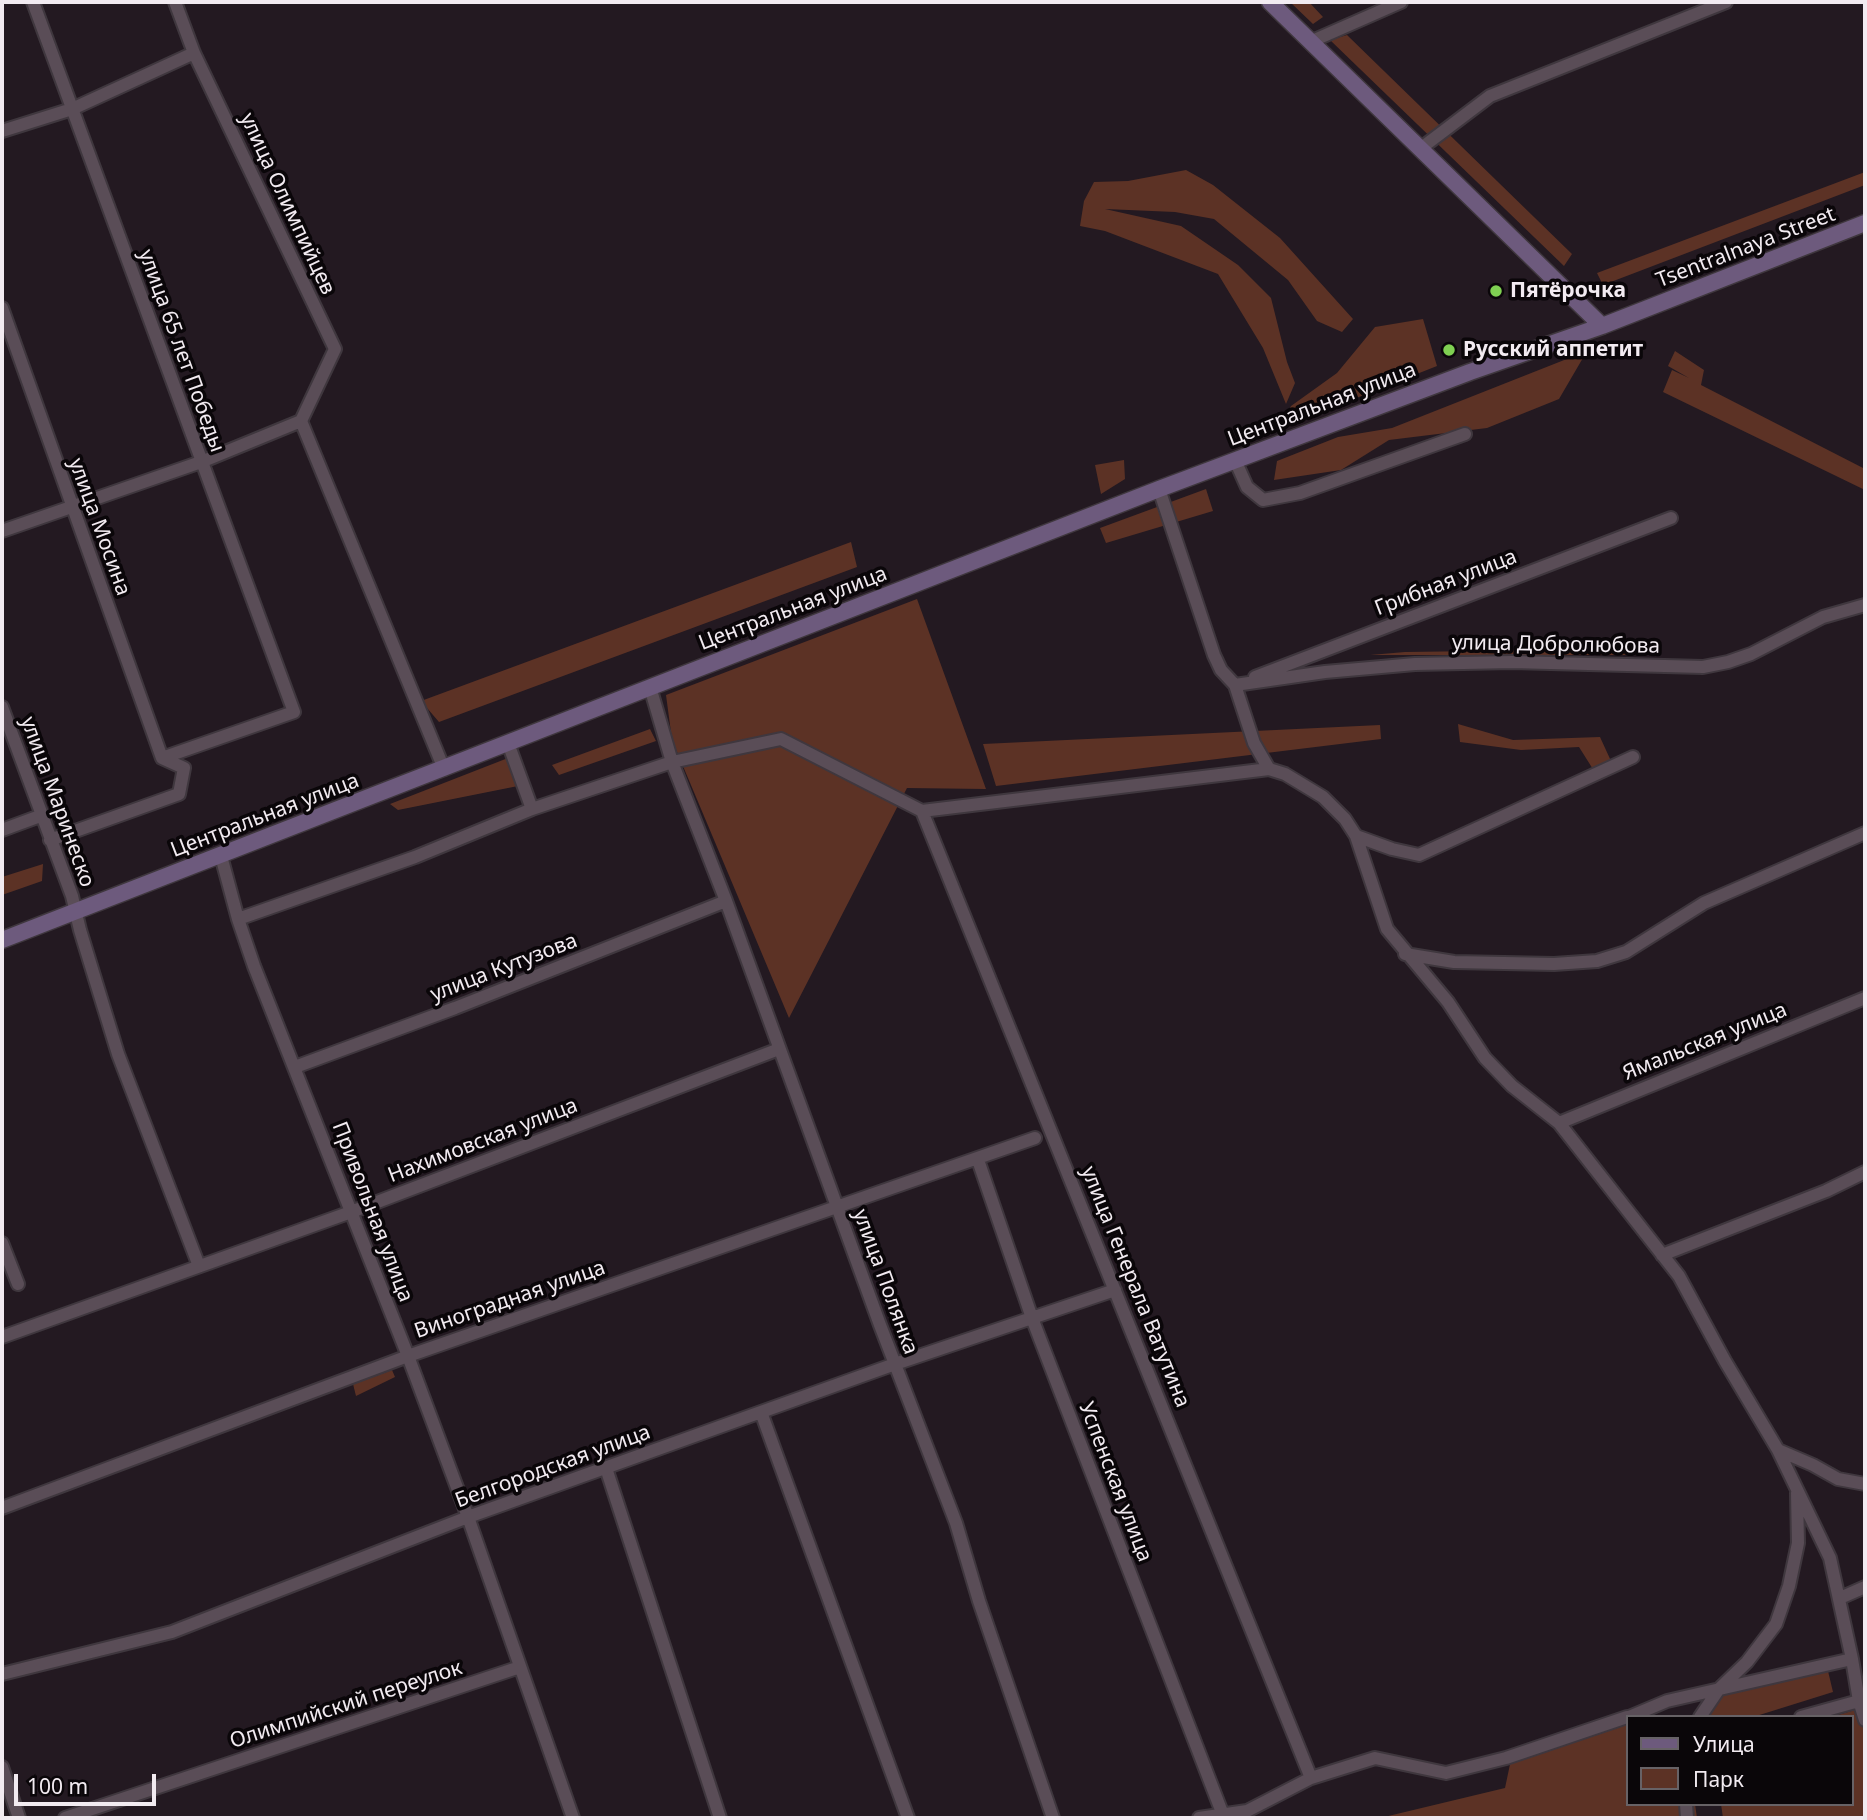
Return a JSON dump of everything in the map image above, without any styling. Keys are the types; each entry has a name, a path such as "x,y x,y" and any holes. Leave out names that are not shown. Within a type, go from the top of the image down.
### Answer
{"main road":[{"path":"1269,2 1602,326"},
{"name":"Tsentralnaya Street","path":"1602,326 1865,223"},
{"name":"Центральная улица","path":"2,940 1159,489 1470,372 1602,326"}],"street":[{"name":"улица 65 лет Победы","path":"33,2 295,712 162,758"},
{"name":"улица Олимпийцев","path":"175,2 194,52 335,349 301,421"},
{"path":"1310,42 1401,2"},
{"path":"1420,149 1490,96 1726,2"},
{"path":"2,131 72,109 194,52"},
{"name":"улица Мосина","path":"2,308 162,758"},
{"path":"2,531 201,462 301,421 444,769"},
{"path":"1235,460 1247,487 1263,500 1300,493 1465,434"},
{"path":"1159,489 1214,655 1220,670 1235,685 1254,743 1269,769"},
{"name":"Грибная улица","path":"1235,685 1671,518"},
{"name":"улица Добролюбова","path":"1235,685 1325,672 1415,664 1512,662 1703,667 1728,662 1823,617 1865,605"},
{"name":"улица Полянка","path":"650,687 672,762 956,1522 979,1601 1053,1818"},
{"name":"улица Маринеско","path":"2,707 75,911"},
{"path":"238,919 415,857 532,809 672,762 781,740 922,811 1269,769 1285,774 1323,797 1345,819 1356,836 1387,929 1405,954 1448,1002 1485,1058 1513,1086 1559,1123 1679,1276 1778,1450 1830,1558 1865,1720"},
{"path":"508,743 532,809"},
{"path":"1356,836 1419,855 1633,757"},
{"path":"50,840 178,794 184,768 162,758"},
{"name":"улица Генерала Ватутина","path":"922,811 1311,1778"},
{"path":"2,830 40,816"},
{"path":"1405,954 1454,962 1554,964 1597,961 1626,952 1704,903 1865,833"},
{"name":"Привольная улица","path":"221,856 238,919 468,1517 573,1818"},
{"name":"улица Кутузова","path":"295,1067 726,901"},
{"path":"75,911 118,1054 199,1266"},
{"name":"Ямальская улица","path":"1559,1123 1865,998"},
{"name":"Нахимовская улица","path":"2,1337 351,1212 779,1049"},
{"name":"Виноградная улица","path":"2,1508 408,1356 1035,1138"},
{"name":"Успенская улица","path":"978,1160 1032,1318 1223,1815"},
{"path":"1662,1255 1826,1191 1865,1172"},
{"path":"2,1243 18,1284"},
{"name":"Белгородская улица","path":"2,1674 172,1632 468,1517 895,1364 1115,1290"},
{"path":"761,1412 908,1818"},
{"path":"1778,1450 1838,1479 1865,1484"},
{"path":"607,1468 720,1818"},
{"path":"1701,1715 1719,1689 1747,1662 1776,1624 1789,1586 1798,1543 1797,1488"},
{"path":"1840,1598 1865,1587"},
{"path":"1633,1715 1667,1701 1852,1659"},
{"name":"Олимпийский переулок","path":"65,1818 520,1667"},
{"path":"1808,1715 1859,1701"},
{"path":"1199,1818 1247,1811 1311,1778 1375,1758 1446,1773 1506,1758 1626,1718"},
{"path":"2,1767 19,1818"}],"green space":[{"path":"1290,2 1309,2 1323,17 1313,24"},
{"path":"1347,35 1572,254 1564,266 1330,40"},
{"path":"1186,170 1213,185 1280,238 1353,319 1342,332 1317,321 1288,280 1214,219 1175,212 1105,209 1181,226 1238,265 1271,298 1295,383 1286,404 1263,348 1218,274 1105,231 1080,226 1084,201 1094,182 1128,181"},
{"path":"1865,172 1865,185 1603,285 1597,273"},
{"path":"1423,319 1437,366 1278,429 1291,406 1337,373 1375,327"},
{"path":"1587,351 1559,399 1487,428 1389,440 1341,470 1274,480 1277,461 1338,437 1392,428"},
{"path":"1675,351 1704,370 1701,385 1865,469 1865,490 1663,392 1672,370 1689,378 1668,366"},
{"path":"1124,460 1125,479 1101,494 1095,465"},
{"path":"1206,489 1213,511 1106,543 1100,528"},
{"path":"851,542 857,567 439,722 421,701"},
{"path":"917,599 986,789 907,788 789,1018 672,740 666,695"},
{"path":"1631,649 1640,655 1370,655 1405,652"},
{"path":"1458,724 1513,740 1600,737 1611,761 1596,774 1579,747 1521,750 1460,742"},
{"path":"1380,725 1381,739 996,786 983,744"},
{"path":"650,729 656,741 559,775 552,765"},
{"path":"508,758 518,786 398,810 390,804"},
{"path":"43,864 42,881 2,895 2,877"},
{"path":"392,1370 395,1377 356,1396 353,1384"},
{"path":"1828,1671 1833,1692 1759,1715 1708,1715 1707,1712 1727,1692"},
{"path":"1865,1707 1865,1818 1723,1818 1721,1806 1853,1806 1853,1715 1838,1715"},
{"path":"1626,1722 1626,1806 1695,1806 1697,1818 1380,1818 1505,1788 1513,1750"}],"place":[{"name":"Пятёрочка","path":"1496,291"},
{"name":"Русский аппетит","path":"1449,350"}]}
